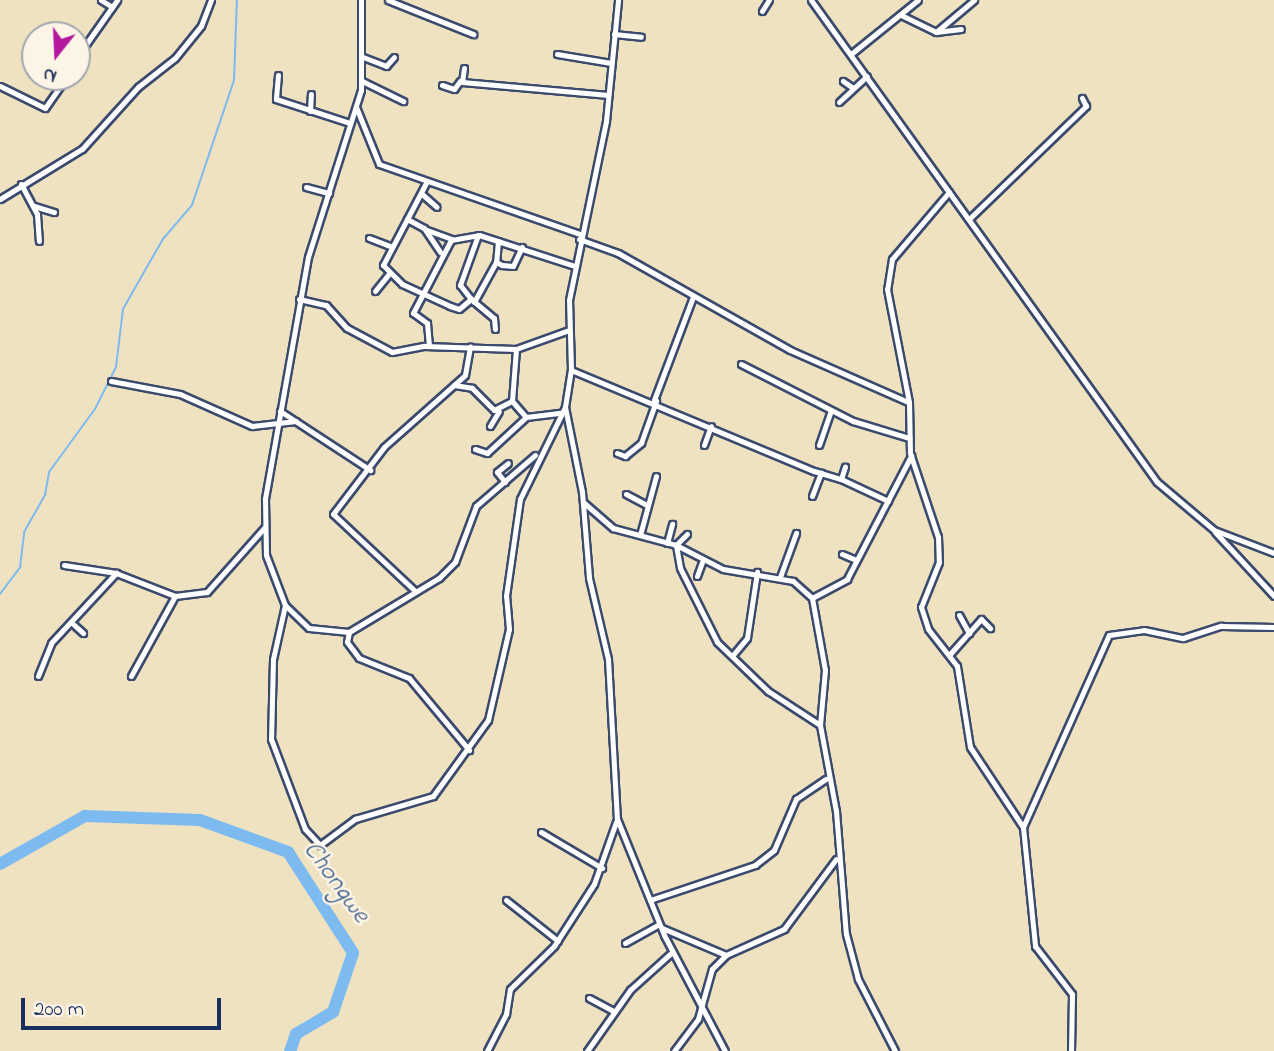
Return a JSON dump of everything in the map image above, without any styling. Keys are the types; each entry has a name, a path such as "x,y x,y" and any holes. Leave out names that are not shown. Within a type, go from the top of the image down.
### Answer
{"street":[{"path":"101,0 112,8"},
{"path":"91,37 117,0"},
{"path":"0,199 82,149 138,87 174,58 201,26 211,0"},
{"path":"361,0 362,81 299,299 277,426 265,527 266,555 285,605 309,628 349,632 448,571 471,514 538,453"},
{"path":"388,0 473,34"},
{"path":"618,0 608,95 575,266 569,330 572,369 565,407 583,502 589,578 608,659 617,819 672,951 701,1012 725,1051"},
{"path":"762,11 769,0"},
{"path":"811,0 1157,482 1214,530 1274,596"},
{"path":"851,54 918,0"},
{"path":"936,32 974,0"},
{"path":"901,15 936,32 961,29"},
{"path":"614,34 642,37"},
{"path":"557,54 611,63"},
{"path":"363,57 386,66 394,57"},
{"path":"442,85 454,89 464,68"},
{"path":"278,75 276,99 350,123"},
{"path":"838,102 867,75"},
{"path":"843,80 853,88"},
{"path":"362,81 403,101"},
{"path":"460,81 608,95"},
{"path":"1,89 45,108 57,91"},
{"path":"310,111 311,94"},
{"path":"969,219 1086,106 1082,98"},
{"path":"356,107 372,159 618,253 790,350 909,402"},
{"path":"427,181 422,195 390,246 383,265 388,275 459,309 472,300 496,262 498,241"},
{"path":"21,184 34,206 39,242"},
{"path":"306,187 329,193"},
{"path":"949,192 889,265 887,303 909,402 911,456 939,545 939,562 921,607 928,629 950,654 970,747 1023,827 1035,946 1072,994 1070,1051"},
{"path":"422,195 437,207"},
{"path":"34,206 54,212"},
{"path":"407,219 452,239 478,235 575,266"},
{"path":"424,228 440,252"},
{"path":"478,235 460,285 472,300 494,318 495,329"},
{"path":"369,237 390,246"},
{"path":"429,346 427,323 413,313 440,252 452,239"},
{"path":"496,262 513,266 522,247"},
{"path":"375,291 388,275"},
{"path":"617,453 625,456 640,443 693,297"},
{"path":"299,299 326,305 347,328 381,348 470,346 516,349 569,330"},
{"path":"414,590 332,517 370,470 384,447 465,375 470,346"},
{"path":"516,349 512,401 526,417"},
{"path":"741,364 831,411 909,438"},
{"path":"572,369 655,400 888,500"},
{"path":"111,381 180,394 252,426 277,426 296,421"},
{"path":"454,385 472,388 499,411"},
{"path":"490,426 499,411 512,401"},
{"path":"285,605 273,660 271,739 275,763 314,845 355,818 433,796 469,750 488,720 509,629 506,596 520,499 538,453 565,407"},
{"path":"280,411 370,470"},
{"path":"819,445 831,411"},
{"path":"475,449 487,453 526,417 561,413"},
{"path":"704,445 711,426"},
{"path":"812,598 838,589 856,561 911,456"},
{"path":"505,482 497,472 508,463"},
{"path":"841,479 845,467"},
{"path":"812,496 821,473"},
{"path":"640,536 656,477"},
{"path":"626,494 647,505"},
{"path":"583,502 613,528 676,545 702,562 780,577 812,598 825,670 820,725 826,779 836,811 837,856 853,967 895,1051"},
{"path":"667,543 673,524"},
{"path":"64,565 116,573 175,596 206,592 265,527"},
{"path":"1214,530 1274,554"},
{"path":"780,577 796,533"},
{"path":"676,545 687,534"},
{"path":"676,545 701,618 732,656 768,691 820,725"},
{"path":"842,554 856,561"},
{"path":"697,576 702,562"},
{"path":"732,656 747,638 757,572"},
{"path":"38,676 51,643 116,573"},
{"path":"131,676 175,596"},
{"path":"959,615 969,633"},
{"path":"950,654 981,619 990,628"},
{"path":"72,623 83,633"},
{"path":"1023,827 1109,635 1144,630 1183,638 1221,626 1274,628"},
{"path":"349,632 347,642 359,658 409,678 469,750"},
{"path":"650,900 755,865 774,850 796,799 826,779"},
{"path":"487,1051 506,1014 510,989 558,941 602,868 617,819"},
{"path":"541,832 602,868"},
{"path":"674,1051 701,1012 705,981 726,955 784,929 837,856"},
{"path":"506,900 558,941"},
{"path":"660,925 726,955"},
{"path":"625,943 660,925"},
{"path":"590,1050 613,1011 672,951"},
{"path":"589,998 613,1011"}],"waterway":[{"path":"0,594 20,567 24,532 45,495 49,472 95,409 116,367 123,309 163,239 192,205 234,80 237,0"},
{"name":"Chongwe","path":"0,864 85,816 200,820 288,852 353,953 333,1012 296,1034 290,1051"}]}
